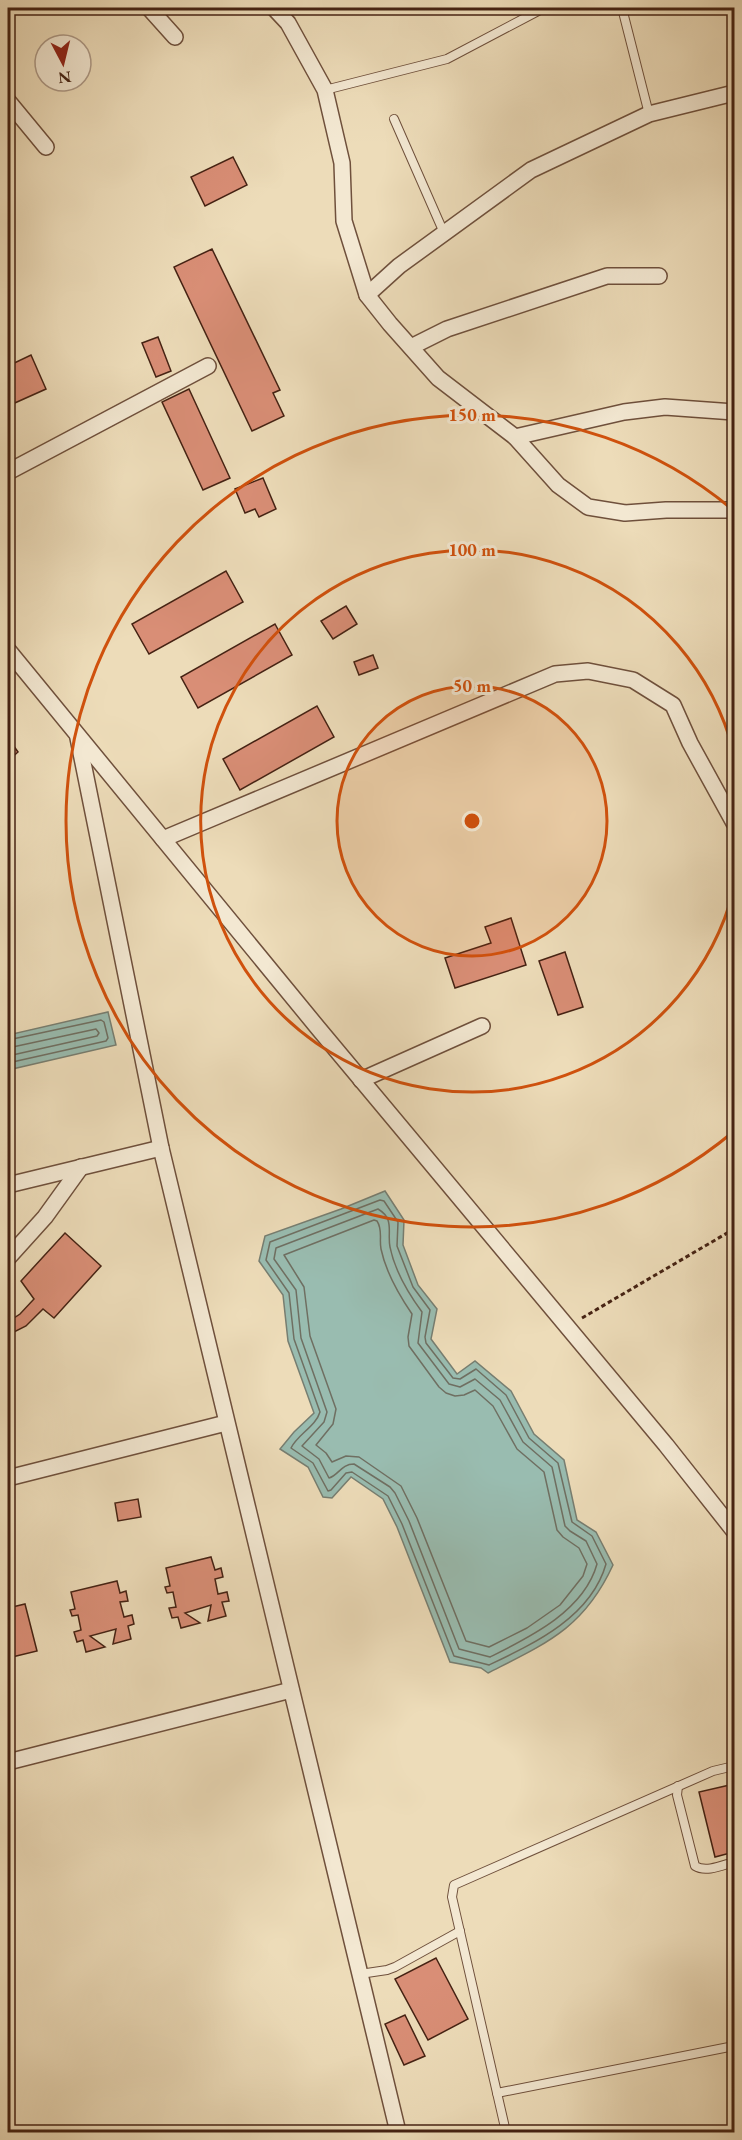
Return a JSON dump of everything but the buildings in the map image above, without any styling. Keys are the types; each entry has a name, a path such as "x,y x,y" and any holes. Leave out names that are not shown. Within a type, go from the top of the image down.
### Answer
{"street":[{"path":"149,8 176,37"},
{"path":"274,8 288,22 325,90 342,163 344,221 367,295 438,378 515,437 558,485 588,507 625,513 666,510 735,510"},
{"path":"367,295 399,266 531,170 649,114 735,93"},
{"path":"8,101 46,147"},
{"path":"411,347 447,328 607,276 659,276"},
{"path":"8,472 208,366"},
{"path":"515,437 624,412 665,407 735,412"},
{"path":"8,650 78,738 568,1326 735,1531"},
{"path":"163,839 555,674 588,671 633,680 673,705 690,744 735,823"},
{"path":"78,738 161,1148 398,2133"},
{"path":"361,1080 482,1026"},
{"path":"8,1185 161,1148"},
{"path":"8,1258 45,1217 81,1167"},
{"path":"8,1478 226,1423"},
{"path":"8,1762 291,1690"}],"lane":[{"path":"621,8 649,114"},
{"path":"325,90 447,58 542,9"},
{"path":"394,119 444,233"},
{"path":"506,2133 452,1897 454,1885 713,1771 735,1766"},
{"path":"678,1786 677,1795 695,1866 699,1869 712,1868 735,1862"},
{"path":"360,1974 394,1967 460,1931"},
{"path":"497,2093 735,2046"}],"path":[{"path":"568,1326 735,1228"}],"water":[{"path":"108,1012 116,1045 8,1070 8,1035"},
{"path":"385,1191 404,1220 403,1245 418,1285 437,1309 431,1339 457,1374 475,1361 511,1391 534,1434 564,1460 577,1520 596,1532 613,1565 590,1604 576,1619 546,1642 488,1673 481,1668 450,1662 397,1527 383,1499 351,1477 332,1498 323,1497 308,1467 280,1449 314,1413 288,1341 283,1295 259,1261 265,1236"}]}
